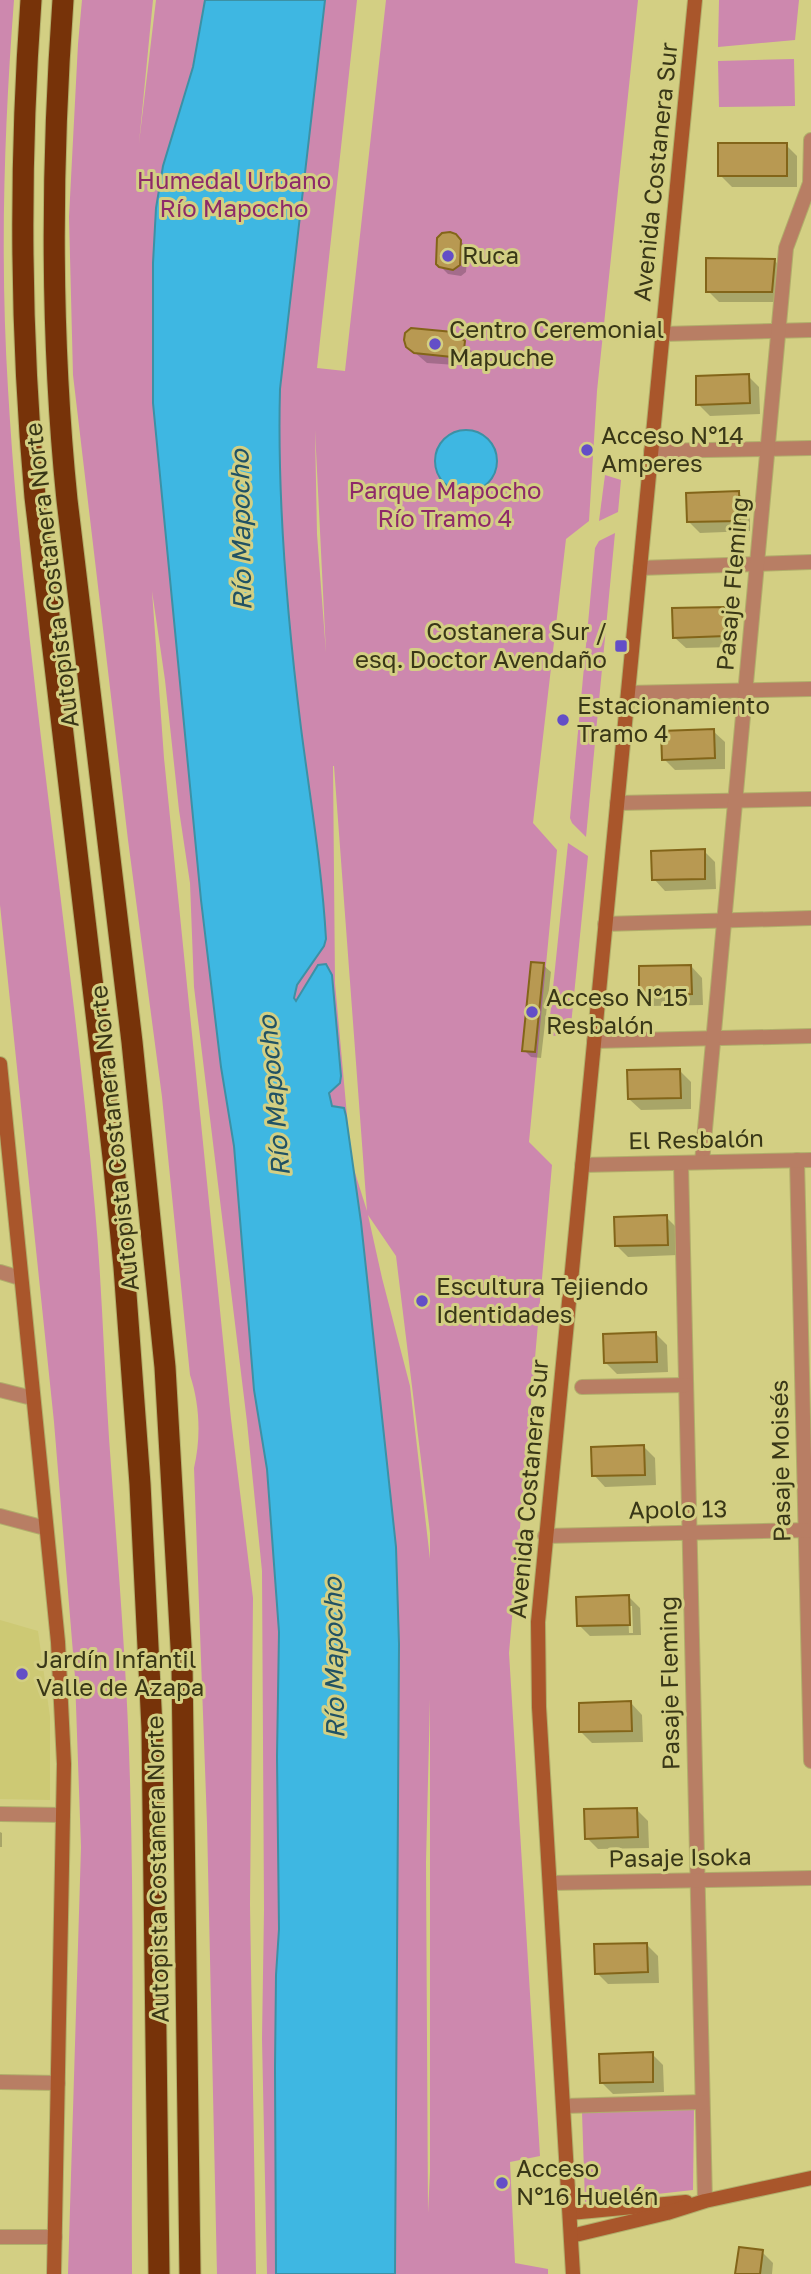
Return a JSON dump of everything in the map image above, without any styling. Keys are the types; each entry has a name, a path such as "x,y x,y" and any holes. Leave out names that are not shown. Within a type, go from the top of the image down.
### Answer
{"highway":[{"name":"Autopista Costanera Norte","path":"31,0 21,203 28,417 35,497 113,1157 136,1430 152,1728 159,2274"},
{"name":"Autopista Costanera Norte","path":"63,0 55,112 53,208 55,338 61,434 144,1146 166,1367 177,1550 182,1690 190,2274"}],"main road":[{"name":"Avenida Costanera Sur","path":"573,2274 538,1663 538,1622 695,0"},
{"path":"0,1064 4,1149 61,1676 64,1764 54,2274"},
{"path":"571,2236 705,2201 811,2178"},
{"path":"570,2213 705,2201"}],"street":[{"name":"Pasaje Fleming","path":"702,1163 788,239 804,216 810,183 811,140"},
{"path":"663,334 811,330"},
{"path":"651,451 811,448"},
{"path":"640,568 811,562"},
{"path":"628,694 811,689"},
{"path":"617,803 811,799"},
{"path":"605,924 811,918"},
{"path":"594,1041 811,1036"},
{"name":"El Resbalón","path":"582,1165 804,1160"},
{"name":"Pasaje Moisés","path":"804,1160 811,1762"},
{"name":"Pasaje Fleming","path":"681,1163 705,2201"},
{"path":"0,1272 20,1278"},
{"path":"582,1387 686,1385"},
{"path":"0,1390 32,1398"},
{"path":"0,1516 44,1528"},
{"name":"Apolo 13","path":"545,1536 808,1530"},
{"path":"0,1814 63,1815"},
{"name":"Pasaje Isoka","path":"550,1883 811,1878"},
{"path":"0,2082 58,2083"},
{"path":"564,2106 702,2102"},
{"path":"0,2236 55,2237"}],"shaded area":[{"name":"Jardín Infantil Valle de Azapa","path":"0,1620 38,1631 50,1717 50,1800 0,1799"}],"green space":[{"path":"0,0 14,0 4,243 8,389 15,492 95,1209 124,1652 132,1904 132,2274 68,2274 81,1847 75,1677 54,1422 0,905"},
{"name":"Parque Mapocho Río Tramo 4","path":"82,0 153,0 139,143 156,0 357,0 317,368 345,371 386,0 638,0 597,391 589,521 566,539 533,823 557,850 529,1142 552,1165 509,1653 540,2156 510,2162 515,2263 548,2269 548,2274 267,2274 262,2039 262,1571 247,1422 194,987 190,883 152,591 164,758 231,1419 253,1598 250,1905 256,2274 217,2274 207,1823 194,1468 198,1422 190,1375 162,1097 128,840 73,375 69,217","holes":["315,430 326,653 317,534","333,766 367,1211 351,1160 335,983","368,1215 396,1256 430,1533 430,1559 410,1386","430,1699 428,2213 426,1862"]},
{"path":"719,0 799,0 795,40 718,47"},
{"path":"794,59 795,106 719,107 718,61"},
{"path":"605,475 621,480 618,512 599,521"},
{"path":"615,533 586,837 570,818 595,548 599,541"},
{"path":"568,843 588,856 570,1035 548,1036"},
{"path":"694,2109 693,2190 585,2202 582,2112"}],"water":[{"name":"Humedal Urbano Río Mapocho","path":"205,0 325,0 280,389 280,474 287,601 319,859 326,939 297,985 294,998 296,1001 318,965 326,964 332,975 341,1076 340,1083 329,1093 332,1106 344,1108 346,1116 361,1222 396,1547 399,1644 395,2274 276,2274 279,1632 267,1469 254,1390 234,1146 221,1067 201,900 153,403 153,263 156,208 163,166 193,67"},
{"path":"460,430 472,430 488,439 495,449 495,473 488,483 472,492 460,492 449,487 440,478 435,467 435,455 440,444 449,435"}],"building":[{"path":"718,143 787,143 787,176 718,176"},
{"name":"Ruca","path":"450,232 461,240 460,265 453,270 436,264 437,238 442,233"},
{"path":"706,258 775,259 772,292 706,292"},
{"name":"Centro Ceremonial Mapuche","path":"411,328 453,332 465,341 464,349 459,356 452,357 414,353 406,347 404,340 405,333"},
{"path":"749,374 750,403 696,405 696,376"},
{"path":"739,491 740,521 687,522 686,493"},
{"path":"725,607 726,636 673,638 672,608"},
{"path":"714,729 715,758 662,760 661,731"},
{"path":"705,849 705,879 652,880 651,851"},
{"name":"Acceso N°15 Resbalón","path":"531,962 544,963 535,1052 522,1051"},
{"path":"691,965 692,994 639,996 639,966"},
{"path":"680,1069 681,1098 628,1099 627,1070"},
{"path":"667,1215 668,1245 615,1246 614,1217"},
{"path":"656,1332 657,1362 604,1363 603,1334"},
{"path":"644,1445 645,1475 592,1476 591,1447"},
{"path":"629,1595 630,1625 577,1626 576,1597"},
{"path":"631,1701 632,1731 579,1732 579,1703"},
{"path":"637,1808 638,1837 585,1839 584,1809"},
{"path":"647,1943 648,1972 595,1974 594,1944"},
{"path":"653,2052 653,2082 600,2083 599,2054"},
{"path":"739,2247 763,2250 760,2274 735,2274"}],"place":[{"name":"Ruca","path":"448,256"},
{"name":"Centro Ceremonial Mapuche","path":"435,344"},
{"name":"Acceso N°14 Amperes","path":"587,450"},
{"name":"Costanera Sur / esq. Doctor Avendaño","path":"621,646"},
{"name":"Estacionamiento Tramo 4","path":"563,720"},
{"name":"Acceso N°15 Resbalón","path":"532,1012"},
{"name":"Escultura Tejiendo Identidades","path":"422,1301"},
{"name":"Jardín Infantil Valle de Azapa","path":"22,1674"},
{"name":"Acceso N°16 Huelén","path":"502,2183"}],"water label":[{"name":"Río Mapocho","path":"241,530"},
{"name":"Río Mapocho","path":"274,1096"},
{"name":"Río Mapocho","path":"334,1658"}]}
